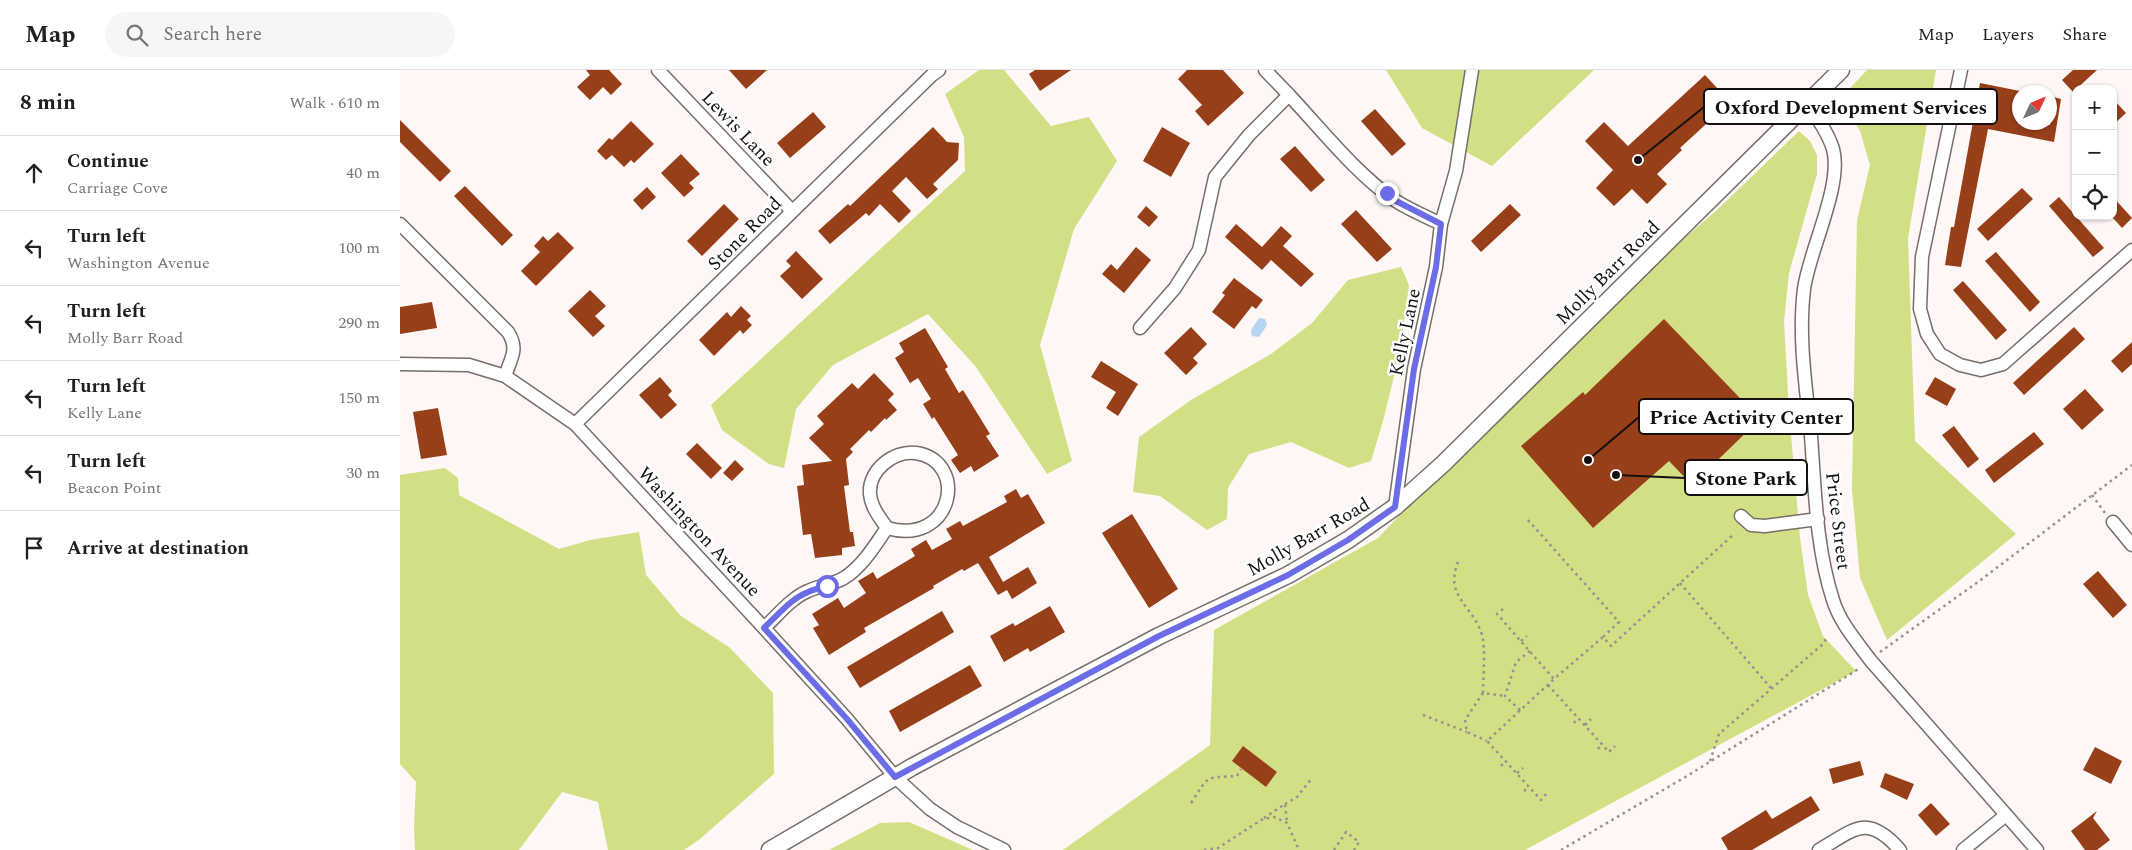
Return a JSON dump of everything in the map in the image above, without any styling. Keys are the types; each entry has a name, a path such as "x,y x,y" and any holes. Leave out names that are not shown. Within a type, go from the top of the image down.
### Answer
{"main road":[{"name":"Molly Barr Road","path":"770,850 895,777 1159,636 1288,575 1348,540 1395,507 1444,463 1841,70"}],"street":[{"name":"Lewis Lane","path":"658,70 792,211"},
{"path":"1265,70 1352,164 1396,201 1441,224"},
{"name":"Kelly Lane","path":"1395,507 1414,369 1436,267 1441,224 1456,171 1472,70"},
{"path":"1961,70 1922,257 1920,309 1927,334 1940,354 1960,365 1981,370 2003,364 2132,250"},
{"name":"Stone Road","path":"575,424 934,72"},
{"path":"1140,328 1175,288 1199,250 1215,177 1249,135 1289,95"},
{"name":"Price Street","path":"1806,104 1824,129 1833,150 1834,164 1832,189 1804,288 1801,335 1818,519 1833,602 1846,628 1871,661 2037,850"},
{"path":"400,224 508,332 515,347 505,376"},
{"name":"Washington Avenue","path":"400,364 469,365 505,376 575,424 847,719 895,777 930,809 957,827 1004,850"},
{"path":"916,453 931,458 945,476 949,488 947,503 940,515 931,524 917,530 900,532 887,528 874,509 870,494 872,481 879,468 888,459 901,454 916,453"},
{"path":"1741,516 1751,525 1764,526 1818,519"},
{"path":"2112,522 2132,545"},
{"path":"764,628 794,600 809,590 827,586 845,577 860,564 887,528"},
{"path":"1964,850 2006,815"},
{"path":"1819,850 1855,829 1864,827 1876,829 1888,836 1900,850"}],"path":[{"path":"1561,850 1709,762 1871,661 1885,648 1982,579 2132,465"},
{"path":"2092,495 2112,522"},
{"path":"1487,741 1554,679 1620,622 1528,520"},
{"path":"1603,637 1611,646 1734,534"},
{"path":"1458,562 1455,571 1454,590 1474,618 1483,636 1483,693 1465,720 1467,732"},
{"path":"1680,583 1771,688"},
{"path":"1503,609 1497,614 1554,679"},
{"path":"1521,642 1527,636"},
{"path":"1709,762 1719,734 1823,644 1828,636"},
{"path":"1504,696 1516,662 1530,651"},
{"path":"1548,685 1609,752 1615,746"},
{"path":"1483,693 1504,696 1520,710"},
{"path":"1423,715 1487,741 1541,800 1546,794"},
{"path":"1574,723 1578,718"},
{"path":"1585,725 1591,719"},
{"path":"1598,749 1602,744"},
{"path":"1501,766 1506,761"},
{"path":"1191,803 1207,780 1222,775 1237,776 1241,768"},
{"path":"1517,773 1523,768"},
{"path":"1204,850 1218,848 1297,797 1312,778"},
{"path":"1524,791 1529,787"},
{"path":"1285,804 1287,823 1299,850"},
{"path":"1261,820 1274,817 1287,823"},
{"path":"1334,850 1346,832 1359,842 1354,850"}],"green space":[{"path":"979,70 1004,70 1051,126 1089,117 1117,161 1074,229 1040,345 1072,461 1047,474 976,367 928,314 833,365 796,409 784,468 769,464 722,430 711,405 965,171 964,137 945,94"},
{"path":"1386,70 1594,70 1492,166 1422,128"},
{"path":"1867,70 1936,70 1908,238 1915,441 2016,534 1887,640 1860,578 1852,489 1857,220 1870,165 1860,131 1839,100"},
{"path":"1799,131 1810,141 1817,155 1817,174 1789,273 1784,321 1789,412 1800,538 1808,595 1823,636 1856,671 1525,850 1063,850 1210,745 1214,630 1378,538 1573,333 1716,211"},
{"path":"1401,267 1409,285 1400,352 1371,461 1349,468 1291,442 1249,454 1228,488 1227,519 1207,530 1160,496 1133,492 1139,437 1191,400 1271,354 1312,323 1348,280"},
{"path":"445,468 458,478 459,495 559,549 590,540 639,532 646,575 681,616 729,647 773,693 774,774 700,839 684,850 608,850 598,802 562,792 519,850 415,850 416,782 400,764 400,475"},
{"path":"909,822 973,850 829,850 880,823"}],"water":[{"path":"1259,318 1265,319 1267,325 1259,337 1252,336 1251,330"}],"building":[{"path":"586,70 609,70 622,84 611,95 603,87 590,100 577,87 590,75"},
{"path":"729,70 767,70 746,89"},
{"path":"1035,70 1071,70 1040,91 1029,74"},
{"path":"1187,70 1223,70 1244,93 1208,126 1195,111 1202,105 1178,79"},
{"path":"2073,70 2097,70 2081,85 2072,85 2072,91 2062,80"},
{"path":"1705,75 1730,102 1680,148 1682,150 1657,174 1667,184 1647,204 1632,189 1614,206 1596,188 1613,170 1585,141 1604,122 1628,146"},
{"path":"1980,83 2012,89 2012,130 2056,130 2054,142 1988,129 1961,267 1945,265 1951,227 1954,227"},
{"path":"2057,98 2061,99 2057,124"},
{"path":"2117,103 2126,113 2117,121"},
{"path":"1375,109 1406,144 1392,156 1361,121"},
{"path":"813,112 826,127 790,158 777,143"},
{"path":"400,120 451,171 440,182 400,142"},
{"path":"631,121 654,144 634,163 631,160 624,167 612,155 606,160 597,151 609,138 612,140"},
{"path":"933,127 947,142 959,143 958,160 933,184 938,189 927,199 906,177 892,191 911,211 899,223 880,204 869,216 866,213 830,244 818,231 848,204 850,206"},
{"path":"1162,127 1190,143 1171,177 1143,161"},
{"path":"1295,146 1325,180 1311,192 1280,159"},
{"path":"681,154 700,174 689,183 694,188 684,197 661,173"},
{"path":"465,186 513,235 502,246 454,196"},
{"path":"647,187 656,197 642,210 633,200"},
{"path":"2022,188 2033,199 1988,241 1977,229"},
{"path":"2059,197 2072,212 2072,220 2079,220 2104,248 2093,257 2049,206"},
{"path":"2117,201 2132,218 2122,228 2115,220 2117,220"},
{"path":"724,204 739,219 702,256 687,241"},
{"path":"1510,204 1521,215 1481,252 1471,241"},
{"path":"1146,206 1158,217 1149,227 1137,217"},
{"path":"1356,210 1392,249 1377,262 1341,224"},
{"path":"1236,224 1262,247 1281,226 1292,236 1283,246 1314,274 1301,287 1271,260 1262,270 1225,237"},
{"path":"558,232 574,248 536,286 521,271 540,252 534,246 543,236 548,241"},
{"path":"1136,247 1151,260 1124,293 1102,274 1111,264 1117,270"},
{"path":"796,251 823,279 802,299 780,276 791,266 786,261"},
{"path":"1996,252 2040,302 2030,312 1985,261"},
{"path":"1234,278 1263,300 1256,309 1252,306 1234,329 1212,312 1225,295 1222,293"},
{"path":"1963,281 2007,330 1996,340 1953,290"},
{"path":"590,290 606,306 595,316 605,326 593,337 568,311"},
{"path":"432,302 437,328 400,334 400,307"},
{"path":"741,306 751,316 747,320 752,325 743,334 740,330 714,356 699,340 727,312 731,317"},
{"path":"1664,319 1760,419 1692,485 1669,461 1593,528 1521,446 1583,392 1585,395"},
{"path":"1191,327 1207,344 1193,358 1198,363 1186,375 1164,353"},
{"path":"2074,327 2085,339 2024,395 2013,383"},
{"path":"925,328 948,367 945,369 959,393 963,390 990,434 986,436 999,456 974,472 971,466 960,473 951,460 958,455 934,417 932,419 923,404 931,399 918,378 910,383 895,358 904,352 899,343"},
{"path":"2132,342 2132,364 2122,373 2111,361"},
{"path":"1101,361 1138,384 1118,416 1106,408 1116,392 1091,377"},
{"path":"874,373 894,394 888,400 897,410 886,420 885,418 871,432 869,430 850,449 853,452 846,459 849,485 844,486 850,532 853,532 855,546 842,548 842,555 815,558 811,534 803,535 797,486 804,485 802,465 832,461 809,438 824,424 817,416 852,383 858,389"},
{"path":"660,377 672,391 668,395 677,405 661,419 639,395"},
{"path":"1935,377 1956,389 1947,406 1925,394"},
{"path":"2085,389 2104,410 2082,430 2063,409"},
{"path":"438,408 447,455 421,459 413,412"},
{"path":"1954,426 1979,459 1968,468 1942,435"},
{"path":"2034,432 2044,444 1994,483 1985,470"},
{"path":"697,443 722,468 711,479 686,454"},
{"path":"735,460 744,469 732,481 723,473"},
{"path":"1016,489 1021,498 1028,494 1045,523 989,557 1003,582 1028,567 1037,583 1012,599 1007,590 998,595 978,563 964,571 962,569 933,586 934,588 864,628 866,632 829,655 813,628 819,625 812,614 838,598 844,608 866,593 858,581 873,572 877,579 915,556 911,549 926,540 932,550 952,539 946,529 960,521 963,526 1007,502 1004,496"},
{"path":"1132,514 1178,589 1149,608 1102,533"},
{"path":"2098,571 2127,605 2113,618 2083,584"},
{"path":"1050,606 1065,632 1030,652 1028,648 1004,662 990,636 1013,623 1015,626"},
{"path":"942,611 954,632 860,688 847,667"},
{"path":"970,665 982,686 900,732 889,711"},
{"path":"1243,746 1277,772 1266,787 1232,761"},
{"path":"2095,747 2122,761 2111,784 2083,770"},
{"path":"1860,761 1864,775 1833,784 1829,769"},
{"path":"1885,773 1914,784 1907,800 1880,787"},
{"path":"1811,796 1820,810 1752,850 1728,850 1721,838 1766,810 1772,819"},
{"path":"1931,803 1950,824 1936,836 1918,815"},
{"path":"2097,811 2093,818 2110,840 2097,850 2085,850 2071,831"}],"place":[{"name":"Oxford Development Services","path":"1638,160"},
{"name":"Price Activity Center","path":"1588,460"},
{"name":"Stone Park","path":"1616,475"}],"route":[{"path":"827,586 809,590 794,600 764,628 847,719 895,777 1159,636 1288,575 1348,540 1395,507 1414,369 1436,267 1441,224 1396,201 1387,193"}]}
